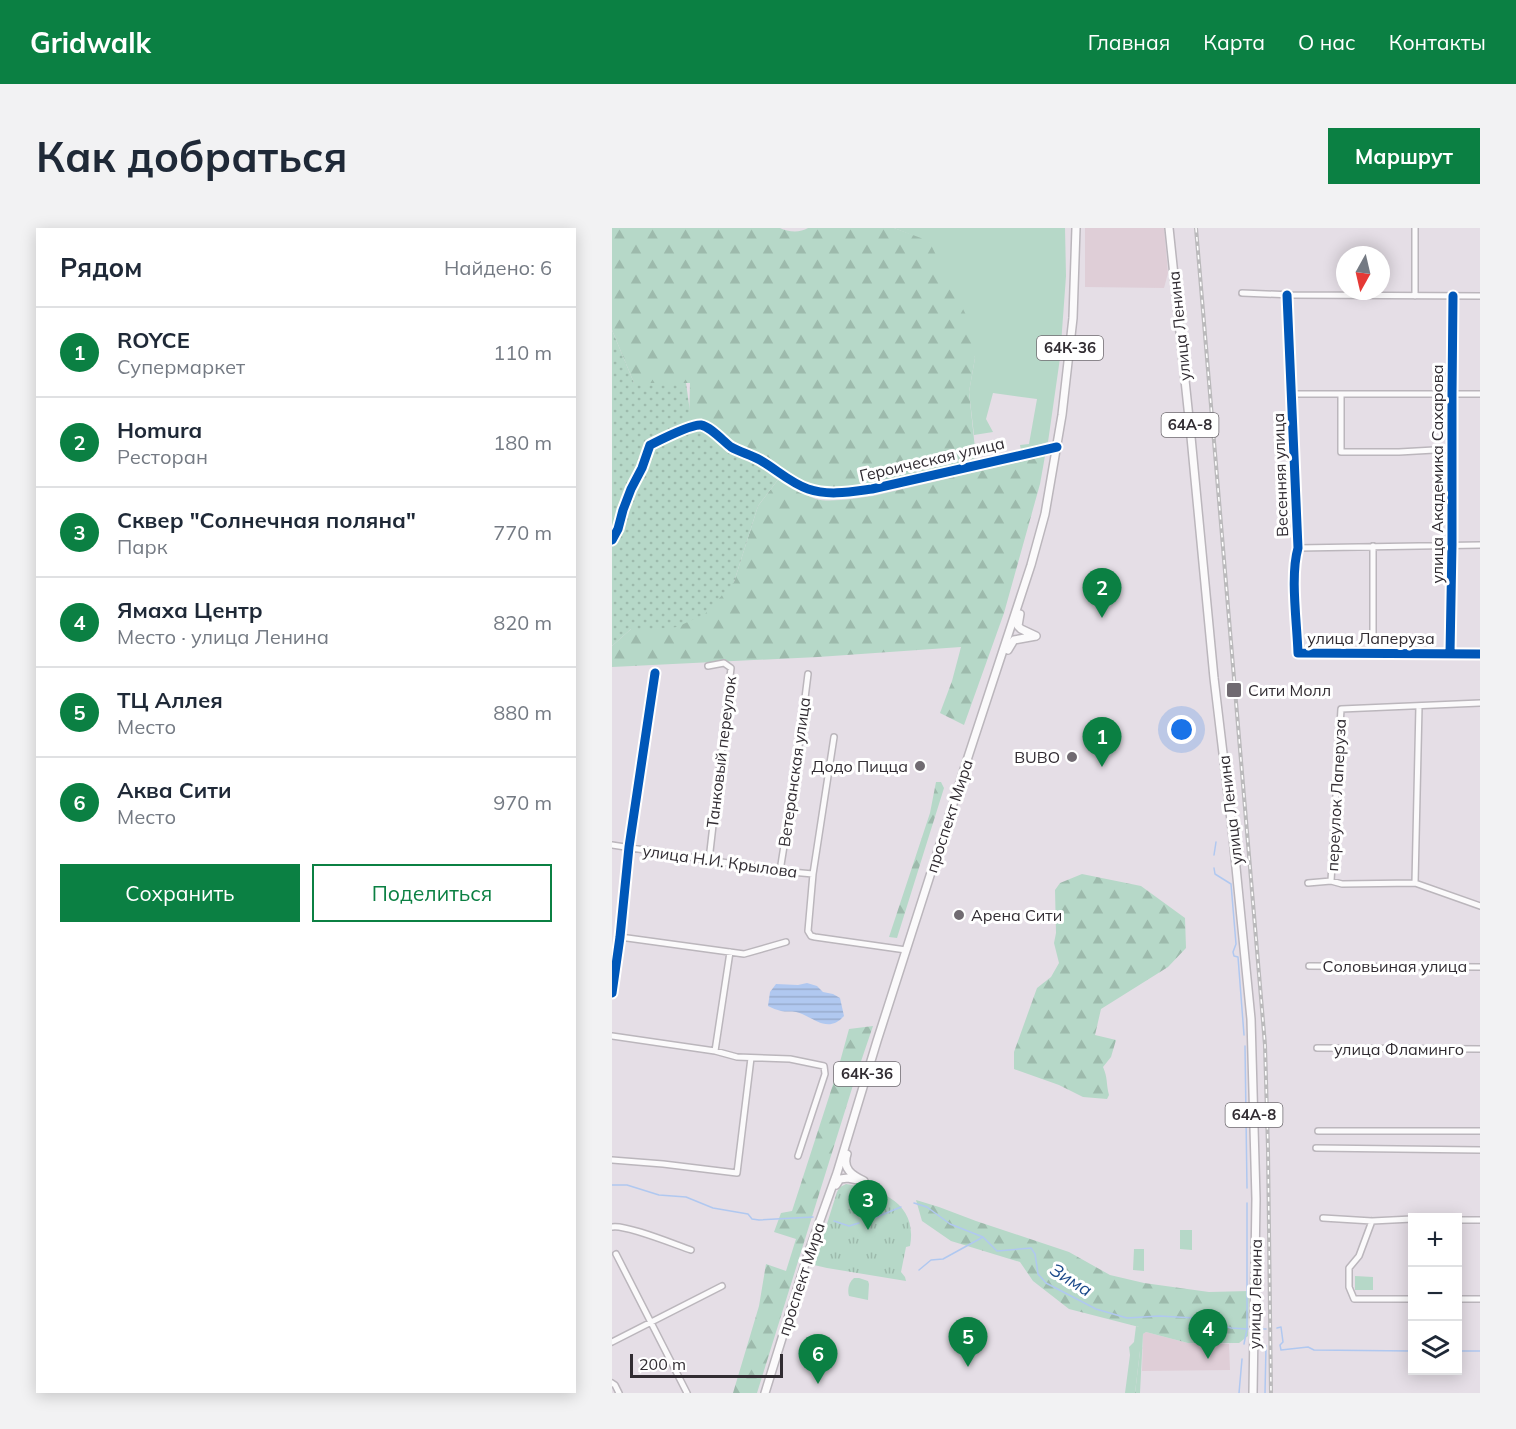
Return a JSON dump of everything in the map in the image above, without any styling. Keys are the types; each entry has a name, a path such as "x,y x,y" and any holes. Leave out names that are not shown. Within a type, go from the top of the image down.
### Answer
{"main road":[{"name":"проспект Мира","path":"765,1393 1010,633 1045,514 1064,401 1073,318 1076,228"},
{"name":"улица Ленина","path":"1169,228 1251,1019 1256,1199 1253,1393"},
{"path":"1023,592 1018,626 1037,636"},
{"path":"1010,633 1037,636"},
{"path":"996,673 1014,640 1037,636"},
{"path":"852,1126 852,1136 845,1160 849,1173 864,1181"},
{"path":"837,1173 864,1181"},
{"path":"825,1209 840,1179 864,1181"}],"street":[{"path":"1415,228 1415,296"},
{"path":"1242,293 1480,296"},
{"name":"Весенняя улица","path":"1287,295 1298,548 1295,558 1298,653"},
{"name":"улица Академика Сахарова","path":"1450,653 1453,296"},
{"path":"1291,394 1480,394"},
{"path":"1341,394 1341,452 1452,449"},
{"name":"Героическая улица","path":"612,540 650,445 696,425 704,425 732,448 761,460 807,489 821,492 843,493 872,489 1057,447"},
{"path":"1298,548 1480,545"},
{"path":"1373,546 1373,652"},
{"name":"улица Лаперуза","path":"1298,653 1480,654"},
{"name":"Танковый переулок","path":"708,666 724,663 731,668 709,860"},
{"path":"612,993 620,937 628,847 655,673"},
{"name":"Ветеранская улица","path":"780,871 808,674"},
{"path":"1415,883 1419,706 1480,703"},
{"name":"переулок Лаперуза","path":"1331,881 1341,709 1419,706"},
{"path":"813,874 834,737"},
{"name":"улица Н.И. Крылова","path":"612,845 813,874 808,931 811,936 906,951"},
{"path":"1308,883 1331,881 1342,884 1415,883 1480,906"},
{"path":"620,937 744,954 786,942"},
{"path":"715,1051 730,952"},
{"name":"Соловьиная улица","path":"1309,966 1480,967"},
{"path":"612,1036 715,1051 737,1057 790,1059 824,1066 825,1074 798,1156"},
{"name":"улица Фламинго","path":"1317,1048 1480,1049"},
{"path":"612,1160 737,1173 751,1058"},
{"path":"1318,1131 1480,1131"},
{"path":"1316,1148 1480,1150"},
{"path":"1323,1218 1408,1220"},
{"path":"1462,1220 1480,1220"},
{"path":"1372,1221 1359,1256 1350,1268 1349,1287 1354,1299 1408,1299"},
{"path":"612,1227 615,1225 636,1231 691,1250"},
{"path":"616,1254 687,1393"},
{"path":"612,1342 722,1286"},
{"path":"1462,1299 1480,1299"},
{"path":"612,1383 619,1393"}],"shaded area":[{"path":"1085,228 1164,228 1168,273 1164,288 1085,287"},
{"path":"1146,1332 1188,1343 1229,1344 1230,1370 1142,1371 1143,1334"}],"green space":[{"path":"612,228 780,228 801,231 808,228 894,228 929,241 967,317 975,358 969,392 976,458 903,480 855,490 822,491 776,471 761,455 730,441 704,421 689,420 690,383 634,383 612,330"},
{"path":"894,228 1065,228 1066,276 1060,358 1048,442 1021,450 1020,445 1029,444 1037,399 993,393 986,419 993,432 974,435 969,392 975,358 929,242"},
{"path":"612,330 634,383 686,383 692,426 711,427 734,445 768,460 780,477 758,506 734,582 705,614 677,627 631,629 612,646"},
{"path":"1045,456 1040,484 1004,613 964,725 940,713 961,647 818,657 612,667 612,646 631,629 657,629 734,582 758,506 780,477 816,499 844,500 873,496"},
{"path":"936,782 941,782 944,788 897,938 889,937 930,813"},
{"path":"1082,874 1141,886 1185,918 1186,948 1168,967 1101,1009 1095,1035 1116,1040 1111,1057 1103,1067 1109,1095 1107,1099 1083,1097 1059,1085 1014,1069 1014,1052 1037,988 1051,977 1059,963 1054,943 1056,933 1055,890 1060,883"},
{"path":"873,1026 757,1393 733,1393 759,1306 766,1264 786,1271 796,1239 774,1232 781,1213 792,1211 849,1029"},
{"path":"846,1184 884,1194 902,1209 911,1231 910,1246 906,1247 901,1272 906,1281 814,1265 837,1192"},
{"path":"916,1200 1069,1252 1110,1275 1144,1283 1209,1292 1249,1291 1248,1336 1239,1343 1188,1343 1146,1332 1143,1334 1140,1393 1135,1393 1140,1351 1139,1327 1069,1309 1033,1281 1020,1262 951,1241 922,1221"},
{"path":"1180,1230 1192,1230 1192,1250 1180,1249"},
{"path":"1134,1249 1144,1249 1144,1271 1133,1270"},
{"path":"1355,1276 1373,1277 1373,1290 1355,1290"},
{"path":"854,1278 868,1281 868,1300 849,1296 849,1286"},
{"path":"1136,1326 1140,1329 1140,1351 1135,1393 1125,1393 1129,1347 1134,1342"}],"water":[{"path":"807,983 840,998 844,1016 832,1024 826,1024 796,1012 781,1011 768,1006 770,992 776,984"}],"waterway":[{"path":"1214,855 1216,842"},
{"path":"1214,868 1215,874 1231,884 1236,944 1233,952 1234,956 1238,957 1244,1035"},
{"path":"1245,1046 1247,1188"},
{"name":"Зима","path":"612,1185 627,1185 659,1195 686,1197 713,1208 748,1214 752,1219 813,1217"},
{"name":"Зима","path":"914,1203 927,1207 950,1224 983,1237 997,1251 1031,1248 1035,1254 1038,1274 1046,1283 1096,1309 1127,1318 1159,1316 1195,1318 1231,1328 1248,1329"},
{"path":"1244,1344 1247,1329 1247,1203"},
{"name":"Зима","path":"874,1218 901,1207"},
{"name":"Зима","path":"834,1221 849,1226 859,1223"},
{"path":"919,1270 931,1260 943,1259 983,1237"},
{"name":"Зима","path":"1277,1328 1281,1327 1283,1342 1280,1345 1281,1350 1308,1347 1314,1350 1408,1351"},
{"name":"Зима","path":"1260,1329 1266,1329"},
{"path":"1265,1393 1266,1346"},
{"name":"Зима","path":"1462,1351 1480,1351"},
{"path":"1239,1393 1242,1359"}],"railway":[{"path":"1196,228 1265,1045 1271,1393"}],"cycle path":[{"path":"1287,295 1298,548 1294,572 1298,653 1480,654"},
{"path":"1450,653 1453,296"},
{"path":"612,540 650,445 696,425 709,428 731,447 760,460 789,480 816,491 831,493 872,489 1057,447"},
{"path":"612,993 629,847 655,673"}],"place":[{"name":"Homura","path":"1102,618"},
{"name":"Сити Молл","path":"1234,690"},
{"name":"BUBO","path":"1072,757"},
{"name":"Додо Пицца","path":"920,766"},
{"name":"ROYCE","path":"1102,767"},
{"name":"Арена Сити","path":"959,915"},
{"name":"Сквер \"Солнечная поляна\"","path":"868,1230"},
{"name":"Ямаха Центр","path":"1208,1359"},
{"name":"ТЦ Аллея","path":"968,1367"},
{"name":"Аква Сити","path":"818,1384"}]}
